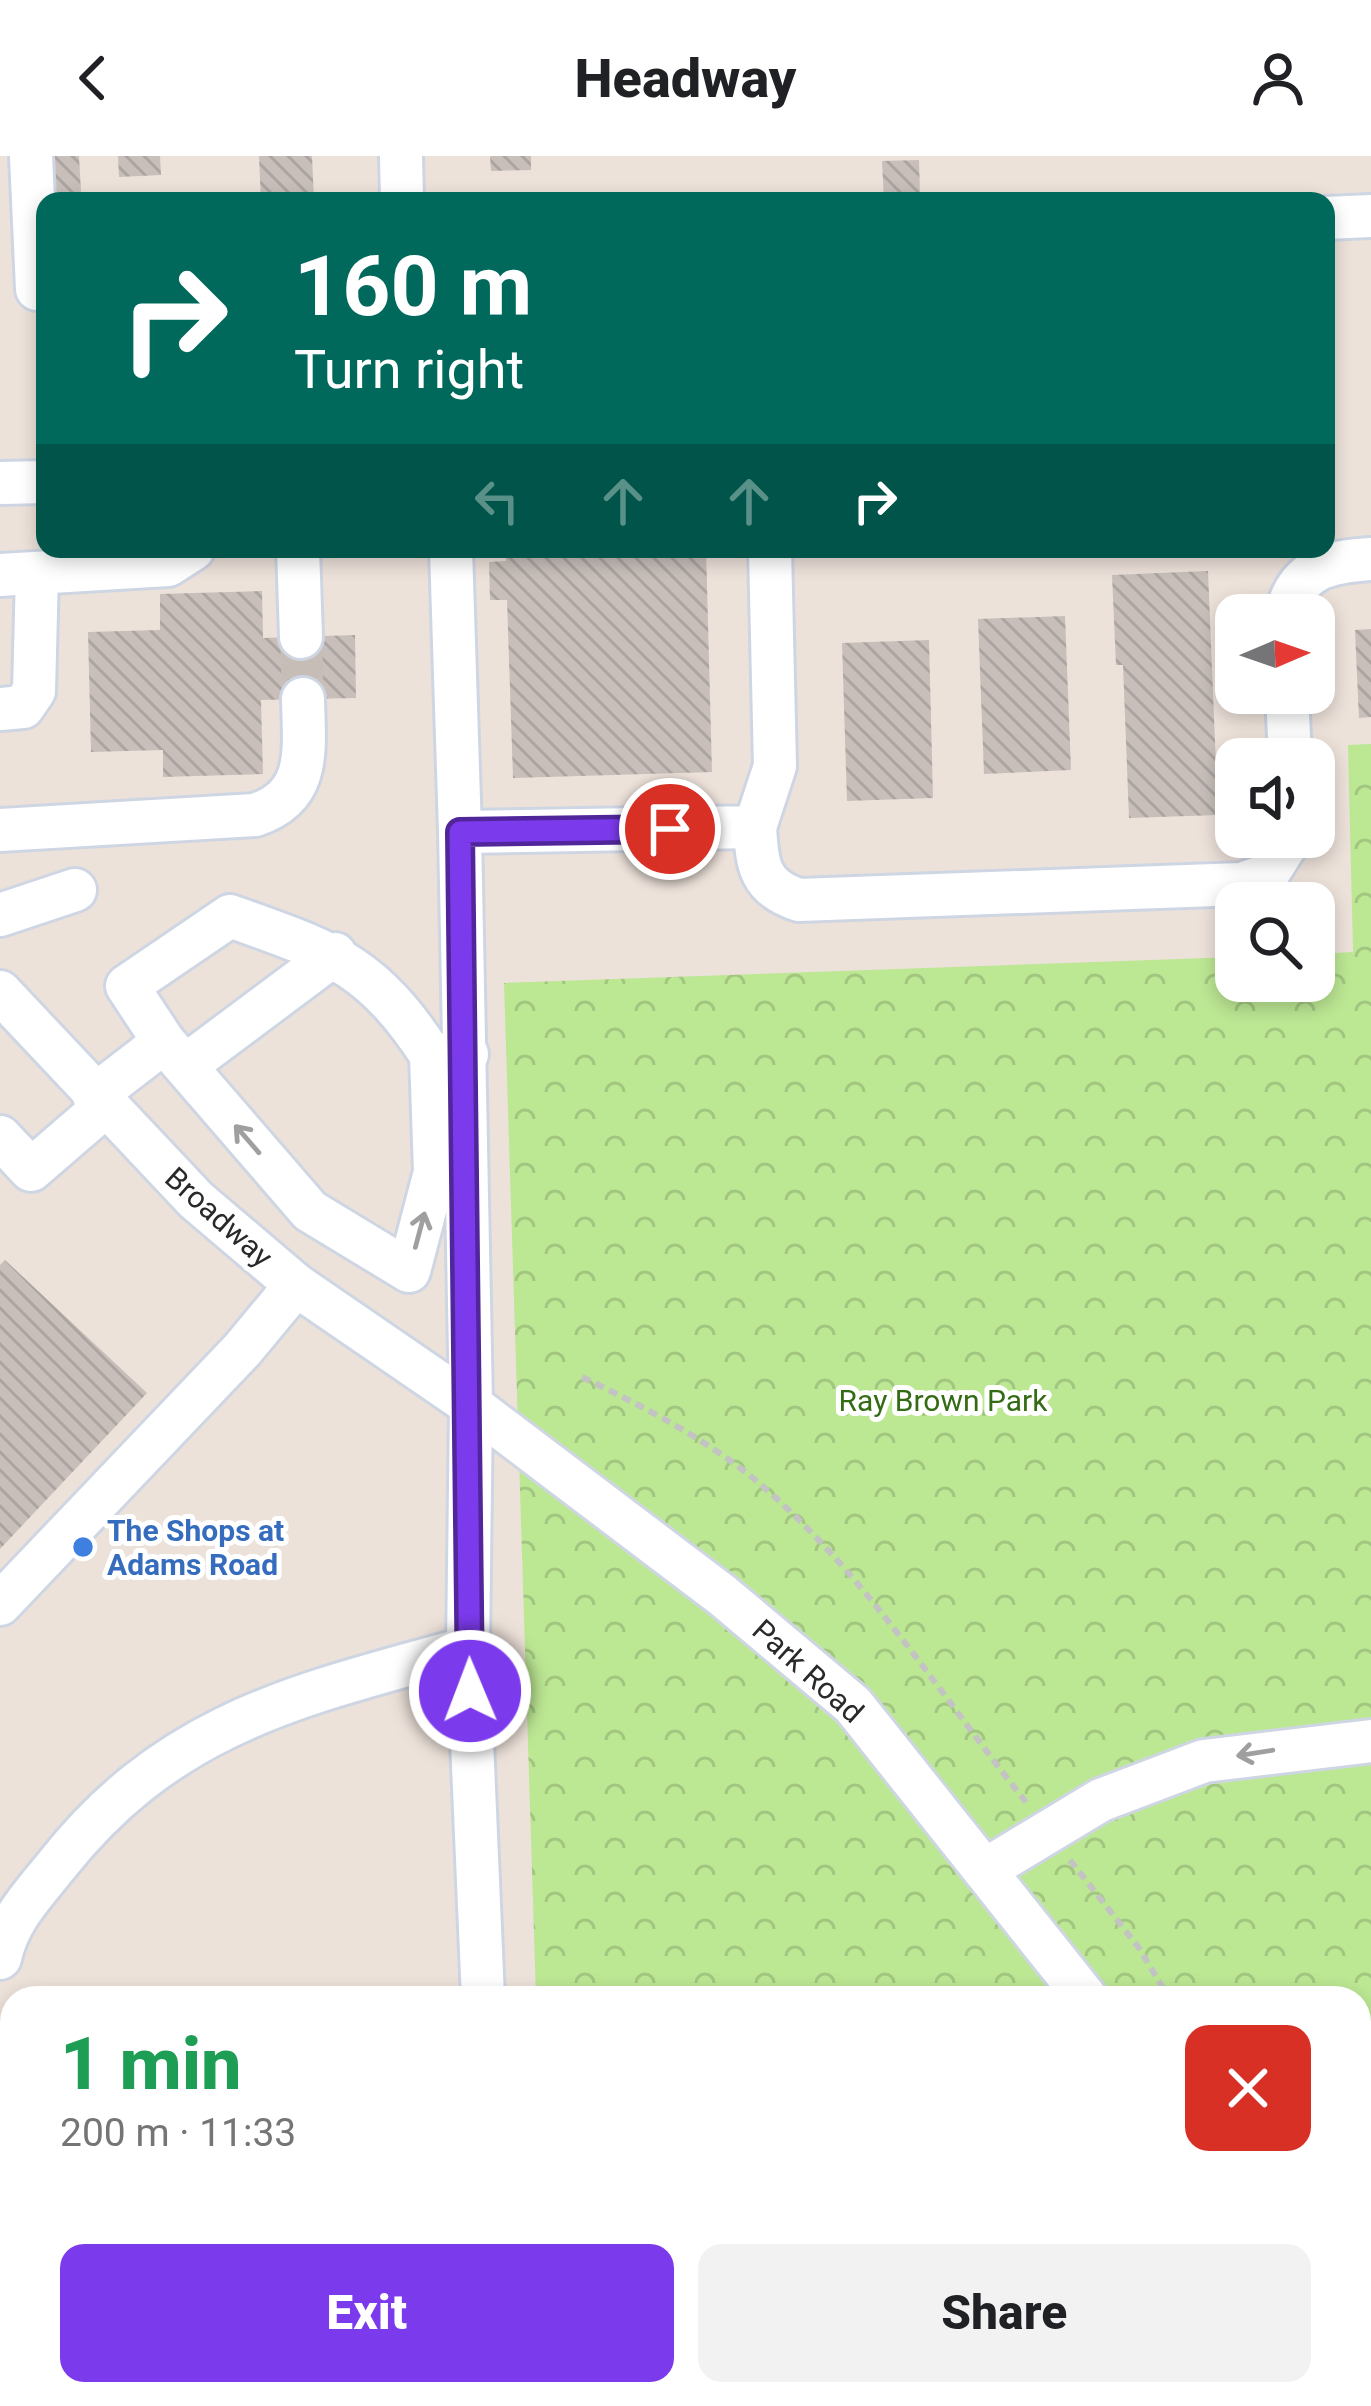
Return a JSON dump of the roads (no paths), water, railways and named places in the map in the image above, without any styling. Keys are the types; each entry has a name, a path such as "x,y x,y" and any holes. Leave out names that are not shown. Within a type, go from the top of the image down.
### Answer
{"street":[{"path":"27,290 31,156"},
{"path":"401,156 402,192"},
{"path":"1335,218 1371,216"},
{"path":"0,483 36,482"},
{"path":"0,709 23,707 34,692 18,574 168,565 179,558"},
{"path":"298,558 301,637"},
{"path":"451,558 460,832 449,1055 435,1172 409,1271 310,1211 174,1054 127,986 230,916 335,953 449,1055 470,1405 468,1648 482,1986"},
{"path":"770,558 775,766 755,827 757,866 765,882 799,900 1242,884 1267,875 1278,858"},
{"path":"1291,594 1304,576 1329,562 1371,560"},
{"path":"0,830 255,815 278,808 295,791 304,767 303,699"},
{"path":"460,832 755,827"},
{"path":"0,915 75,890"},
{"path":"0,1137 31,1171 99,1101 335,953"},
{"name":"Broadway","path":"0,992 196,1200 285,1276 470,1405"},
{"path":"0,1604 242,1351 285,1276 310,1211"},
{"name":"Park Road","path":"470,1405 722,1595 853,1705 1077,1986"},
{"path":"0,1958 6,1928 72,1845 191,1744 261,1708 468,1648"},
{"path":"985,1870 1101,1800 1204,1761 1371,1742"}],"tunnel":[{"path":"301,637 303,699"}],"place":[{"name":"The Shops at Adams Road","path":"83,1547"}],"park label":[{"name":"Ray Brown Park","path":"943,1400"}]}
